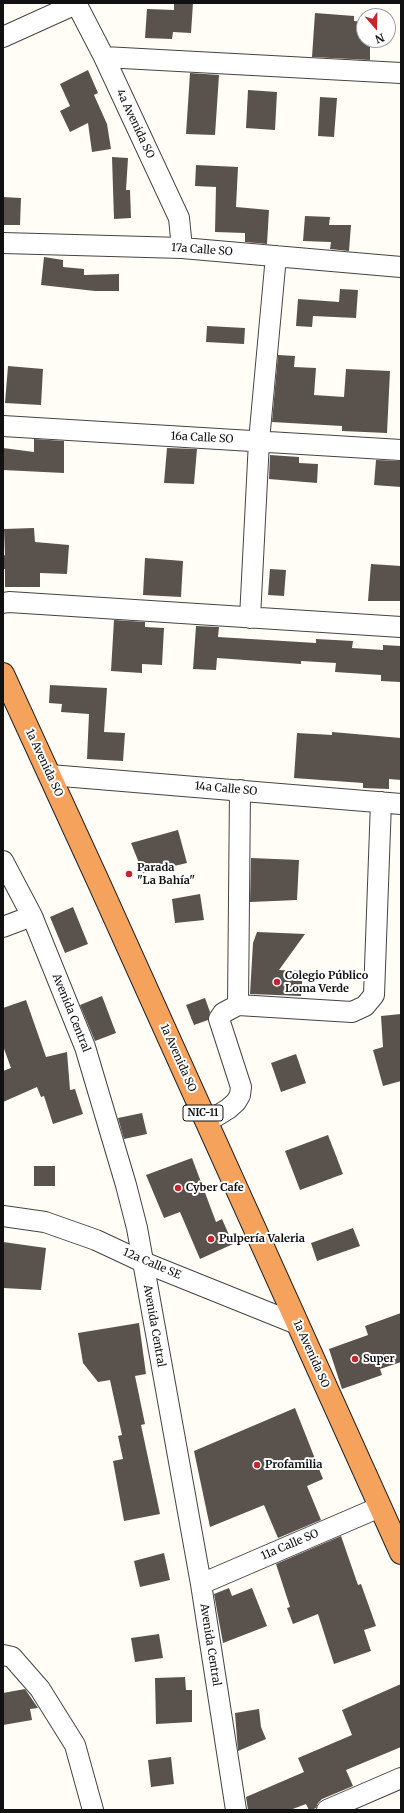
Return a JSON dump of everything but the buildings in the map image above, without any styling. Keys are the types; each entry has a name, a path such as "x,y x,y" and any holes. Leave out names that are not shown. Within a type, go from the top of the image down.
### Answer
{"highway":[{"name":"1a Avenida SO","path":"3,674 401,1553"}],"street":[{"path":"3,37 76,4"},
{"name":"4a Avenida SO","path":"76,4 104,57 179,218 182,248"},
{"path":"104,57 401,73"},
{"name":"17a Calle SO","path":"3,243 182,248 401,267"},
{"path":"250,618 259,441 276,256"},
{"name":"16a Calle SO","path":"3,426 401,450"},
{"path":"3,603 9,602 401,627"},
{"name":"14a Calle SO","path":"50,775 401,804"},
{"path":"238,1005 240,790"},
{"path":"206,1122 228,1110 240,1095 240,1080 220,1020 223,1012 238,1005 352,1012 365,1006 374,995 381,802"},
{"name":"Avenida Central","path":"3,861 32,916 85,1047 126,1185 137,1228 201,1584 236,1810"},
{"path":"3,927 32,916"},
{"name":"12a Calle SE","path":"3,1216 46,1222 96,1240 143,1262 297,1324"},
{"name":"11a Calle SO","path":"201,1584 380,1507"},
{"path":"3,1655 12,1657 40,1689 75,1744 93,1810"},
{"path":"327,1810 401,1778"}],"place":[{"name":"Parada \"La Bahía\"","path":"129,874"},
{"name":"Colegio Público Loma Verde","path":"277,982"},
{"name":"Cyber Cafe","path":"178,1188"},
{"name":"Pulpería Valeria","path":"211,1239"},
{"name":"Super","path":"355,1359"},
{"name":"Profamilia","path":"257,1465"}]}
